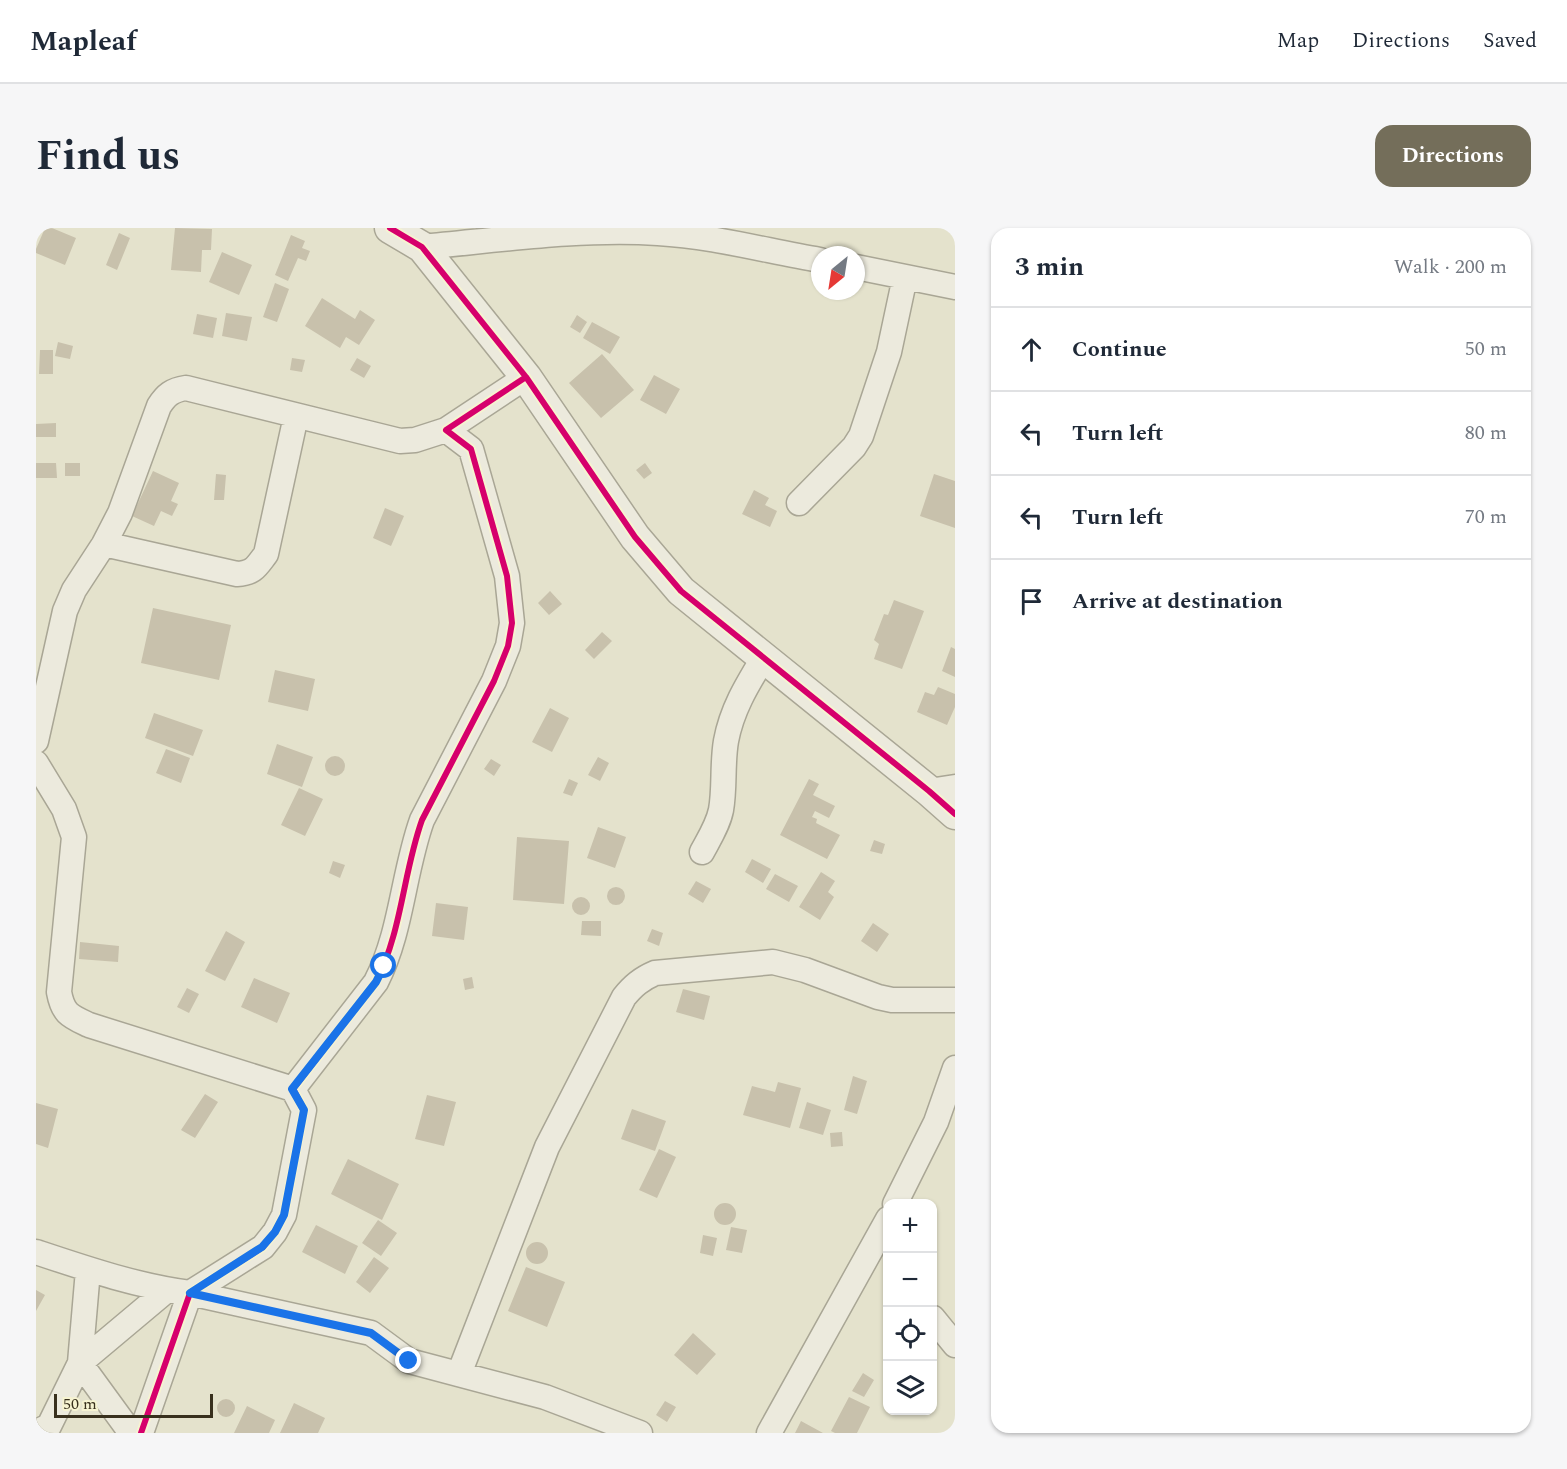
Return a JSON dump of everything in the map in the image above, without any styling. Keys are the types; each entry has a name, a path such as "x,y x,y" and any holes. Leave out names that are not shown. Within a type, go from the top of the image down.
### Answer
{"street":[{"path":"390,228 422,247 526,377 635,537 681,591 764,657 942,789 955,814"},
{"path":"422,247 580,232 659,233 811,258"},
{"path":"865,269 955,287"},
{"path":"799,502 854,447 861,436 889,352 904,277"},
{"path":"36,741 65,611 74,590 104,544 120,513 159,406 175,389 186,388 400,441 415,440 446,430 526,377"},
{"path":"104,544 237,574 247,574 255,569 266,554 296,416"},
{"path":"292,1089 376,982 384,966 415,841 423,820 494,681 507,646 512,623 507,576 471,449 446,430"},
{"path":"702,852 714,832 721,811 726,744 731,720 739,700 764,657"},
{"path":"36,763 64,809 74,837 59,992 62,1007 71,1017 89,1025 292,1089 304,1110 284,1215 275,1232 262,1247 178,1291 80,1363"},
{"path":"459,1374 547,1147 624,998 643,978 655,973 773,962 892,1000 955,1000"},
{"path":"897,1199 936,1122 955,1068"},
{"path":"36,1251 88,1270 371,1333 409,1361 545,1397 640,1433"},
{"path":"769,1433 880,1256"},
{"path":"36,1432 49,1426 80,1363 88,1270"},
{"path":"141,1433 178,1291"},
{"path":"937,1323 955,1345"},
{"path":"80,1363 131,1433"}],"building":[{"path":"45,228 52,228 76,238 65,265 36,253"},
{"path":"175,228 212,229 211,250 202,250 201,272 171,270"},
{"path":"119,233 130,238 117,270 106,265"},
{"path":"291,235 305,241 302,248 310,251 306,261 298,258 288,281 275,275"},
{"path":"222,252 252,265 239,295 209,282"},
{"path":"275,283 289,289 277,322 263,317"},
{"path":"322,298 355,319 360,310 375,320 359,345 346,337 340,348 305,326"},
{"path":"226,313 252,317 247,341 222,336"},
{"path":"197,314 217,318 213,338 193,334"},
{"path":"577,315 587,322 580,333 570,327"},
{"path":"592,322 620,337 610,354 583,338"},
{"path":"58,342 73,346 70,359 55,356"},
{"path":"40,350 53,350 53,374 39,374"},
{"path":"602,354 634,390 601,418 569,383"},
{"path":"292,358 305,360 302,372 290,370"},
{"path":"357,358 371,366 364,378 350,370"},
{"path":"654,375 680,389 666,414 640,400"},
{"path":"56,423 56,437 36,437 36,424"},
{"path":"36,463 56,463 57,478 36,478"},
{"path":"65,463 80,463 80,476 65,476"},
{"path":"645,463 652,473 644,479 636,470"},
{"path":"153,471 179,483 171,501 178,504 172,516 161,511 154,526 132,516"},
{"path":"216,474 226,475 224,500 214,500"},
{"path":"934,474 955,481 955,528 920,516"},
{"path":"754,490 769,498 765,505 777,511 770,527 742,514"},
{"path":"385,508 404,516 391,546 373,538"},
{"path":"550,591 562,604 549,615 538,603"},
{"path":"894,600 924,611 902,669 874,659 879,644 874,640 884,614 888,615"},
{"path":"153,608 231,625 219,680 141,663"},
{"path":"602,632 612,641 594,659 585,650"},
{"path":"951,647 955,649 955,677 942,671"},
{"path":"275,670 315,679 308,711 268,702"},
{"path":"938,687 955,694 955,707 947,725 917,712 925,692 934,695"},
{"path":"550,708 569,718 552,752 532,742"},
{"path":"154,713 203,730 193,756 145,738"},
{"path":"277,744 313,757 302,787 267,774"},
{"path":"166,749 190,758 181,783 156,773"},
{"path":"335,756 342,759 345,766 342,773 335,776 328,773 325,766 328,759"},
{"path":"598,757 609,763 600,781 588,775"},
{"path":"491,759 501,765 494,776 484,769"},
{"path":"569,779 578,783 572,796 563,793"},
{"path":"809,779 819,784 813,795 835,806 829,818 815,811 812,817 817,819 816,823 840,835 827,859 780,835"},
{"path":"299,788 323,799 305,836 281,825"},
{"path":"598,827 626,837 615,868 587,858"},
{"path":"517,837 569,841 564,904 513,900"},
{"path":"874,840 885,844 882,854 870,851"},
{"path":"752,859 771,869 763,883 745,872"},
{"path":"333,861 345,865 340,878 329,873"},
{"path":"821,872 835,881 828,892 834,897 820,920 799,907"},
{"path":"775,874 798,886 789,902 766,889"},
{"path":"696,881 711,889 703,903 688,894"},
{"path":"612,887 620,887 625,892 623,903 612,905 607,900 607,892"},
{"path":"577,897 585,897 590,902 588,913 577,915 572,910 572,902"},
{"path":"436,903 468,907 464,940 432,936"},
{"path":"582,921 601,921 601,936 581,935"},
{"path":"873,923 889,934 877,952 861,941"},
{"path":"652,929 663,933 659,946 647,941"},
{"path":"226,931 245,942 225,981 205,971"},
{"path":"80,942 119,946 118,962 79,959"},
{"path":"472,977 474,988 465,990 463,979"},
{"path":"254,978 290,993 277,1023 241,1007"},
{"path":"187,988 199,994 189,1013 177,1007"},
{"path":"683,989 710,996 704,1020 676,1012"},
{"path":"853,1076 867,1081 857,1114 844,1110"},
{"path":"778,1082 801,1088 790,1128 743,1115 752,1086 775,1092"},
{"path":"205,1094 218,1102 195,1138 181,1130"},
{"path":"427,1095 456,1102 444,1146 415,1139"},
{"path":"807,1102 831,1110 823,1135 799,1128"},
{"path":"36,1103 58,1109 48,1148 36,1144"},
{"path":"632,1109 666,1121 655,1151 621,1139"},
{"path":"842,1132 843,1146 831,1147 830,1133"},
{"path":"659,1149 676,1157 657,1198 639,1190"},
{"path":"348,1159 399,1184 382,1220 331,1194"},
{"path":"725,1203 735,1210 736,1214 729,1224 725,1225 715,1218 714,1214 721,1204"},
{"path":"378,1220 397,1233 381,1256 362,1243"},
{"path":"316,1225 358,1246 345,1274 302,1252"},
{"path":"731,1227 747,1230 742,1253 726,1250"},
{"path":"703,1235 717,1238 713,1256 700,1253"},
{"path":"537,1242 547,1249 548,1253 541,1263 537,1264 527,1257 526,1253 533,1243"},
{"path":"374,1257 389,1268 370,1293 356,1282"},
{"path":"526,1267 565,1282 547,1327 508,1311"},
{"path":"36,1290 45,1295 36,1311"},
{"path":"693,1333 716,1354 697,1375 674,1355"},
{"path":"863,1373 874,1380 864,1397 852,1391"},
{"path":"849,1397 870,1407 857,1433 835,1433 831,1431"},
{"path":"222,1399 230,1399 235,1404 233,1415 222,1417 217,1412 217,1404"},
{"path":"665,1401 676,1407 667,1422 656,1415"},
{"path":"294,1403 325,1418 318,1433 280,1433"},
{"path":"247,1406 275,1420 269,1433 234,1433"},
{"path":"801,1421 823,1433 795,1433"}],"cycle path":[{"path":"390,228 422,247 526,377 635,537 681,591 955,814"},
{"path":"141,1433 190,1293 263,1247 275,1232 284,1215 304,1110 293,1089 376,982 385,963 397,922 410,860 422,820 494,681 508,646 512,623 507,576 471,449 446,430 526,377"}],"route":[{"path":"384,966 376,982 292,1089 304,1110 284,1215 275,1232 262,1247 190,1293 371,1333 409,1361"}]}
